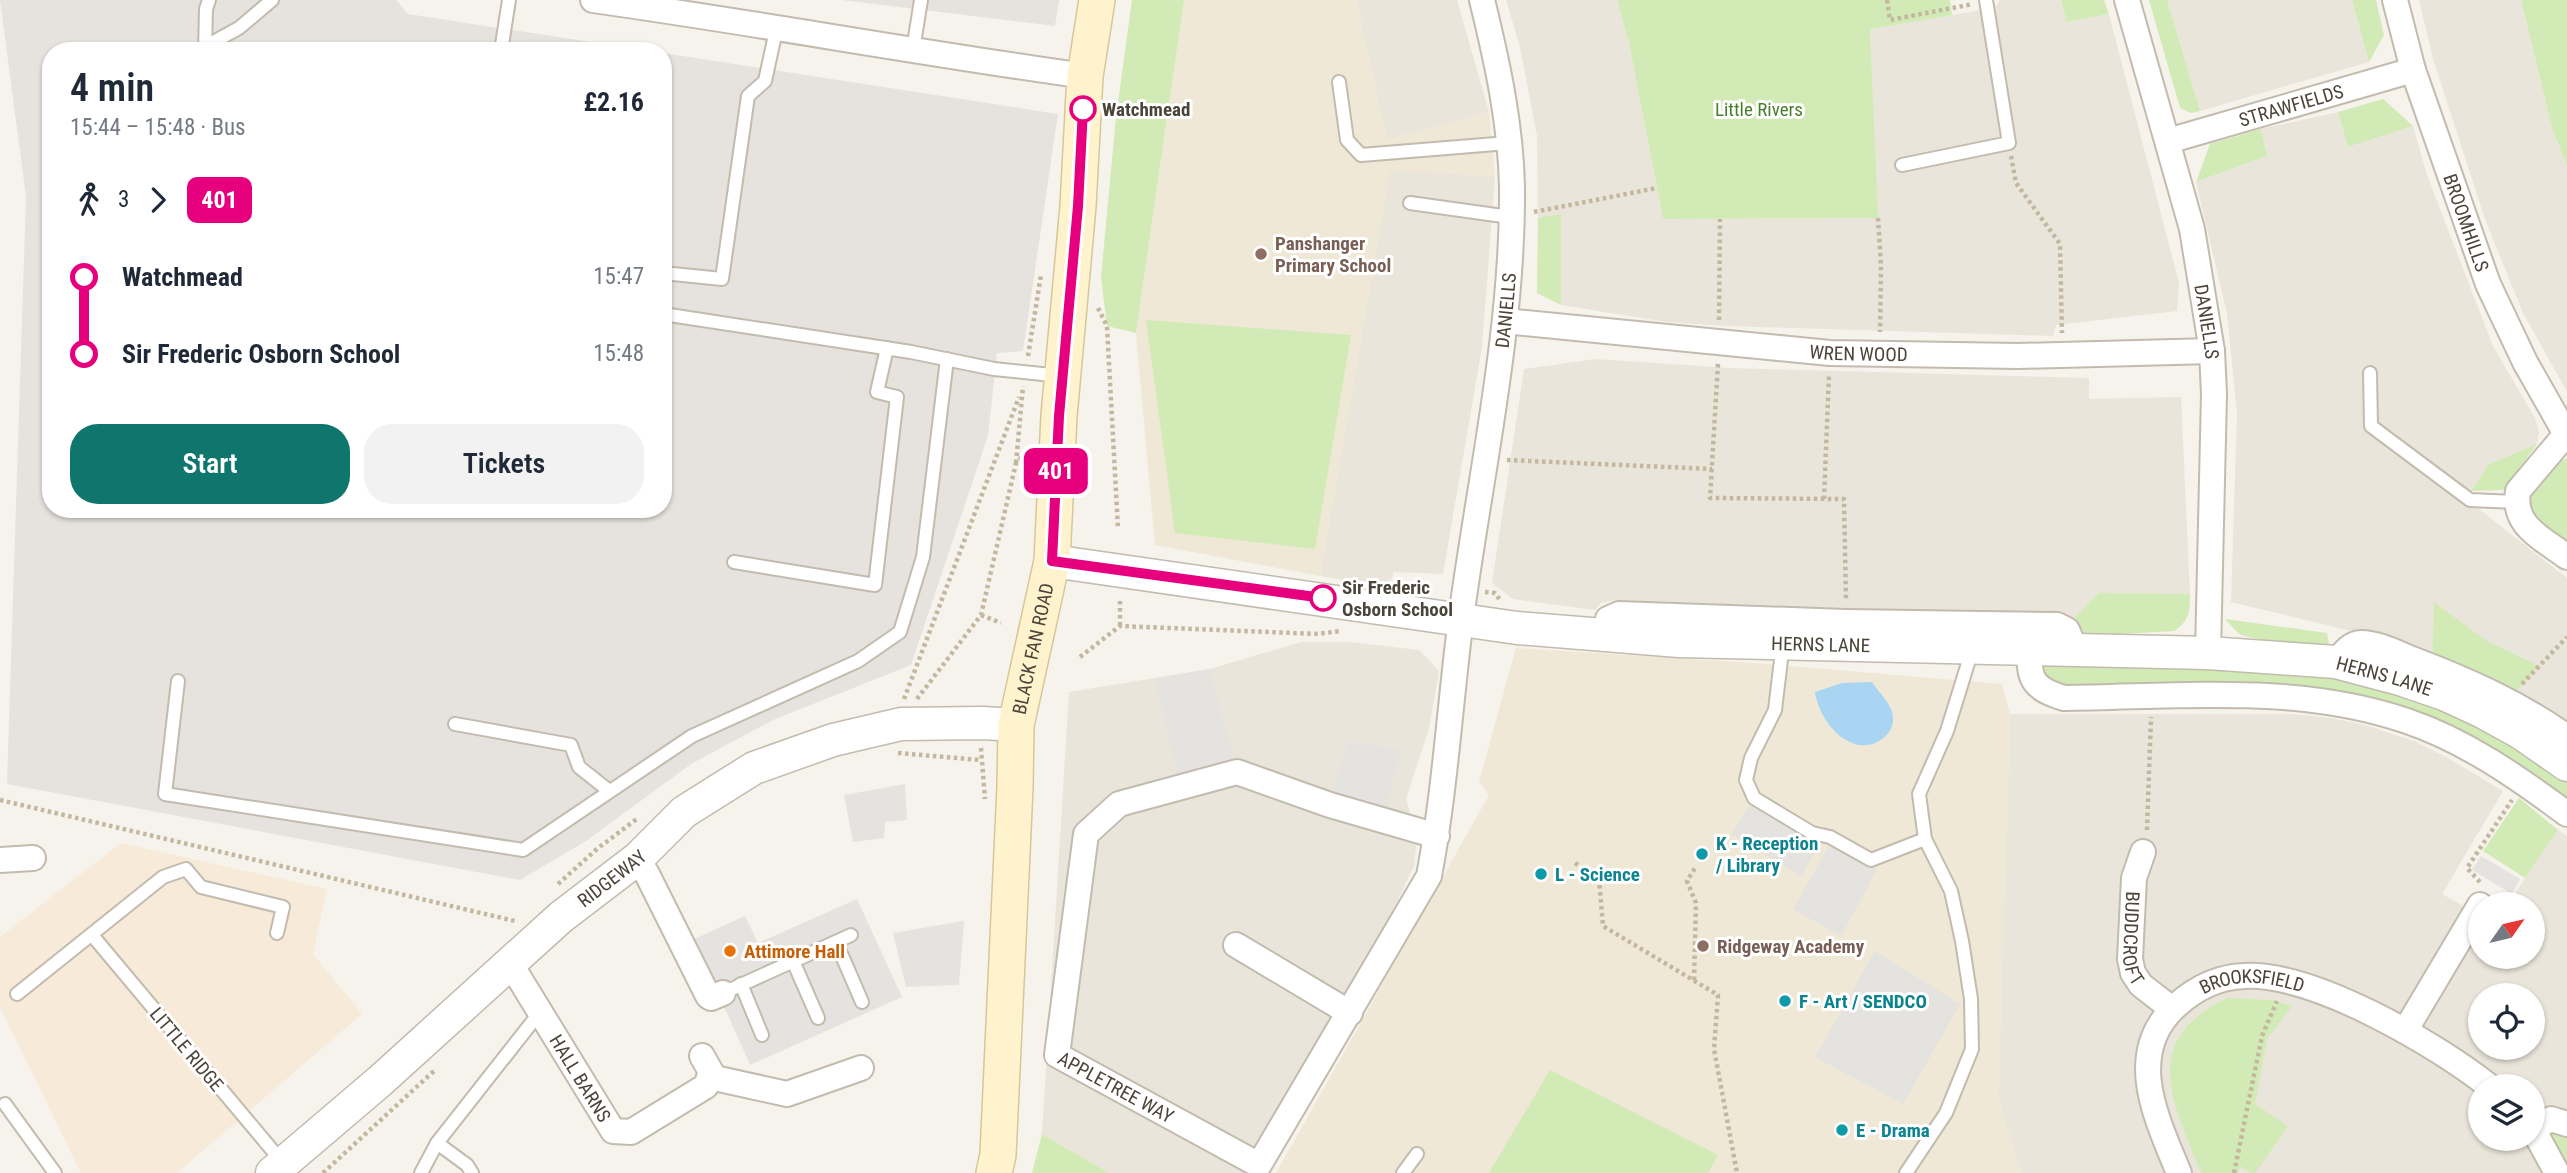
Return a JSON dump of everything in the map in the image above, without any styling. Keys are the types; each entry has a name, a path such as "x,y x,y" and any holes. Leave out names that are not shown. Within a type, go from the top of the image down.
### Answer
{"main road":[{"name":"BLACK FAN ROAD","path":"994,1173 999,1141 1015,801 1016,725 1052,561 1061,376 1078,206 1085,76 1097,0"}],"street":[{"path":"593,0 708,8 777,26 1085,76"},
{"name":"DANIELLS","path":"1461,620 1505,321 1512,187 1505,114 1482,0"},
{"name":"DANIELLS","path":"2127,0 2192,229 2212,351 2214,394 2208,653"},
{"name":"BROOMHILLS","path":"2395,0 2413,70 2488,284 2525,362 2566,435 2518,491 2516,502"},
{"name":"STRAWFIELDS","path":"2168,141 2413,70"},
{"name":"WREN WOOD","path":"1505,321 1830,354 2062,355 2212,351"},
{"path":"2516,502 2523,524 2567,556"},
{"name":"HERNS LANE","path":"1052,561 1517,628 1607,636 1679,641 2208,653 2336,662 2444,694 2521,733 2567,765"},
{"path":"1607,636 1608,619 1619,614 1846,622 2057,625 2067,631 2076,649"},
{"name":"APPLETREE WAY","path":"1437,836 1330,805 1237,772 1119,804 1086,834 1057,1055 1267,1169 1350,1013 1429,876 1437,836 1461,620"},
{"path":"2336,662 2347,649 2359,643 2409,658 2508,700 2541,718 2567,737"},
{"path":"2030,650 2029,667 2033,682 2048,693 2064,698 2279,695 2364,709 2407,721 2483,756 2567,814"},
{"name":"RIDGEWAY","path":"278,1168 380,1081 561,917 637,859 684,812 754,768 833,740 901,724 1016,725"},
{"name":"BUDDCROFT","path":"2143,852 2134,878 2130,959 2133,973 2141,985 2172,1009"},
{"path":"0,860 33,858"},
{"path":"637,859 708,996 711,998 732,988"},
{"path":"2405,1031 2468,924"},
{"path":"1236,945 1350,1013"},
{"name":"HALL BARNS","path":"510,963 613,1131 631,1132 706,1086 706,1067 787,1094 861,1068"},
{"name":"BROOKSFIELD","path":"2179,1173 2152,1106 2148,1065 2161,1024 2188,994 2204,985 2245,975 2285,980 2368,1011 2442,1053 2472,1074"},
{"path":"2545,1122 2551,1119 2567,1124"},
{"path":"2545,1150 2557,1173"}],"lane":[{"path":"205,42 206,9 209,0"},
{"path":"215,42 239,28 272,0"},
{"path":"502,42 509,0"},
{"path":"913,50 921,0"},
{"path":"1902,165 2009,143 1986,0"},
{"path":"672,274 722,279 748,96 765,81 777,26"},
{"path":"1339,82 1347,140 1361,156 1508,143"},
{"path":"1410,203 1510,217"},
{"path":"672,315 887,348 1025,373 1061,376"},
{"path":"734,562 875,585 897,397 877,392 887,348"},
{"path":"178,681 164,794 523,850 608,790 692,736 858,660 900,632 923,556 947,359"},
{"path":"2370,373 2371,426 2470,500 2516,502"},
{"path":"1783,643 1775,710 1751,758 1746,780 1754,798 1812,833 1830,837 1871,860 1925,839"},
{"path":"1906,1173 1946,1113 1972,1049 1971,999 1962,941 1951,891 1925,839 1919,794 1947,731 1973,647"},
{"path":"455,724 571,745 579,767 608,790"},
{"path":"17,994 163,877 186,869 201,887 283,906 277,933"},
{"name":"LITTLE RIDGE","path":"92,935 278,1168"},
{"path":"762,1035 732,988 851,935"},
{"path":"836,942 862,1002"},
{"path":"793,961 818,1018"},
{"path":"421,1173 437,1143 541,1011"},
{"path":"5,1104 55,1173"},
{"path":"437,1143 467,1165 471,1173"},
{"path":"1403,1173 1417,1154"}],"path":[{"path":"1887,0 1891,20 1973,4 1974,0"},
{"path":"2009,143 2016,183 2060,244 2062,355"},
{"path":"1510,217 1657,188"},
{"path":"1878,218 1881,266 1880,355"},
{"path":"1720,219 1719,344 1710,498 1843,499 1846,622"},
{"path":"1022,389 904,700 916,701 981,615 1016,463 1022,389 1043,267"},
{"path":"1107,326 1118,528"},
{"path":"1824,499 1830,354"},
{"path":"1016,463 1059,416"},
{"path":"1485,459 1712,469"},
{"path":"1120,601 1120,626"},
{"path":"981,615 1001,623"},
{"path":"1080,657 1120,626 1318,634 1343,630"},
{"path":"2508,700 2567,637"},
{"path":"2143,852 2147,833 2152,697"},
{"path":"892,753 980,760"},
{"path":"2478,892 2468,868 2524,782"},
{"path":"0,800 515,921"},
{"path":"1575,863 1599,880 1602,926 1718,995 1714,1049 1737,1173"},
{"path":"1694,981 1696,903 1687,881 1695,868"},
{"path":"2234,1173 2262,1036 2285,980"},
{"path":"323,1173 444,1060"}],"shaded area":[{"path":"0,0 396,0 408,14 590,42 42,42 42,518 672,518 672,54 1058,114 1023,351 997,353 988,436 911,665 773,720 691,764 586,841 520,880 7,784 26,197"},
{"path":"841,0 1059,0 1055,26"},
{"name":"Panshanger Primary School","path":"1184,0 1356,0 1387,140 1489,112 1495,176 1390,171 1320,576 1155,545 1136,333"},
{"path":"1356,0 1457,0 1489,112 1387,140"},
{"path":"1506,0 1617,0 1629,43 1663,219 1877,218 1870,28 1995,8 2000,0 2061,0 2068,22 2109,14 2179,283 2177,311 2056,325 2053,336 1726,326 1666,322 1561,305 1561,215 1538,218 1537,136 1520,47"},
{"path":"2167,0 2352,0 2369,62 2200,111"},
{"path":"2419,0 2521,0 2552,128 2567,166 2567,392 2523,313 2486,222 2433,59"},
{"path":"2338,112 2348,147 2413,126 2427,175 2493,346 2535,418 2539,432 2537,444 2489,464 2471,491 2475,506 2567,578 2567,725 2396,642 2231,602 2237,413 2227,314 2196,182 2267,156 2261,129"},
{"path":"1390,170 1495,176 1482,347 1443,574 1394,572 1388,588 1320,576"},
{"path":"1596,359 1730,368 2089,378 2089,399 2181,397 2190,594 2099,593 2075,617 1614,600 1601,603 1595,610 1513,599 1492,583 1524,369"},
{"path":"1301,642 1350,642 1419,650 1439,671 1429,729 1406,799 1417,837 1414,866 1269,1173 1109,1173 1042,1134 1069,692 1210,669"},
{"name":"Ridgeway Academy","path":"1516,648 1753,663 2002,684 2010,714 1998,1098 2021,1173 1276,1173 1489,795 1479,782"},
{"path":"1210,669 1237,772 1180,787 1155,678"},
{"path":"2010,714 2293,714 2365,725 2414,741 2448,758 2503,791 2442,894 2468,908 2468,970 2545,969 2545,892 2516,892 2558,830 2567,836 2567,1173 2021,1173 1998,1098"},
{"path":"1348,741 1400,750 1383,821 1330,805"},
{"path":"905,784 907,820 885,822 884,838 853,842 844,795"},
{"path":"1754,798 1825,835 1801,876 1731,834"},
{"path":"121,843 327,889 313,954 362,1014 177,1173 81,1173 0,1007 0,937"},
{"path":"1829,846 1877,870 1841,936 1793,909"},
{"path":"2481,856 2520,879 2513,892 2509,892 2472,870"},
{"name":"Attimore Hall","path":"857,899 902,997 750,1065 694,939 745,916 758,943"},
{"path":"964,921 959,985 906,987 893,933"},
{"path":"1875,951 1960,1004 1903,1104 1815,1057"}],"green space":[{"path":"1132,0 1184,0 1136,333 1107,326 1101,277 1116,117"},
{"name":"Little Rivers","path":"1617,0 1950,0 1952,15 1870,29 1878,218 1663,219 1629,43"},
{"path":"2061,0 2104,0 2109,14 2067,22"},
{"path":"2149,0 2167,0 2200,111 2191,113 2180,108"},
{"path":"2352,0 2376,0 2384,35 2369,62"},
{"path":"2521,0 2567,0 2567,166 2552,128"},
{"path":"2383,99 2413,126 2348,147 2338,112"},
{"path":"2261,129 2267,156 2196,182 2210,144"},
{"path":"1561,214 1561,305 1537,293 1538,218"},
{"path":"1146,320 1351,335 1315,549 1175,533"},
{"path":"2537,444 2503,490 2471,491 2489,464"},
{"path":"2567,458 2567,547 2535,524 2525,499 2557,462"},
{"path":"2099,593 2190,594 2189,611 2183,624 2174,631 2085,636 2075,617"},
{"path":"2434,602 2485,640 2539,666 2508,700 2432,667"},
{"path":"2225,619 2327,633 2329,645 2322,649 2248,637 2239,634"},
{"path":"2048,662 2336,670 2435,705 2515,744 2567,780 2567,807 2432,722 2054,687 2044,676 2043,667"},
{"path":"2519,798 2558,830 2525,878 2483,851"},
{"path":"2227,998 2271,1000 2292,1006 2267,1039 2255,1104 2288,1126 2255,1173 2250,1173 2240,1166 2238,1173 2201,1173 2173,1098 2170,1075 2172,1054 2181,1034 2199,1015"},
{"path":"1550,1070 1718,1155 1708,1173 1489,1173"},
{"path":"2557,1132 2567,1136 2567,1170 2551,1137"},
{"path":"1042,1134 1109,1173 1032,1173"}],"water":[{"path":"1872,682 1891,709 1892,726 1889,733 1876,743 1852,743 1832,729 1819,707 1815,692 1842,683"}],"bus line":[{"name":"401","path":"1083,109 1078,206 1071,258 1059,416 1052,561 1323,598"}],"place":[{"name":"Watchmead","path":"1083,109"},
{"name":"Panshanger Primary School","path":"1261,254"},
{"name":"Sir Frederic Osborn School","path":"1323,598"},
{"name":"K - Reception / Library","path":"1702,854"},
{"name":"L - Science","path":"1541,874"},
{"name":"Ridgeway Academy","path":"1703,946"},
{"name":"Attimore Hall","path":"730,951"},
{"name":"F - Art / SENDCO","path":"1785,1001"},
{"name":"E - Drama","path":"1842,1130"}]}
